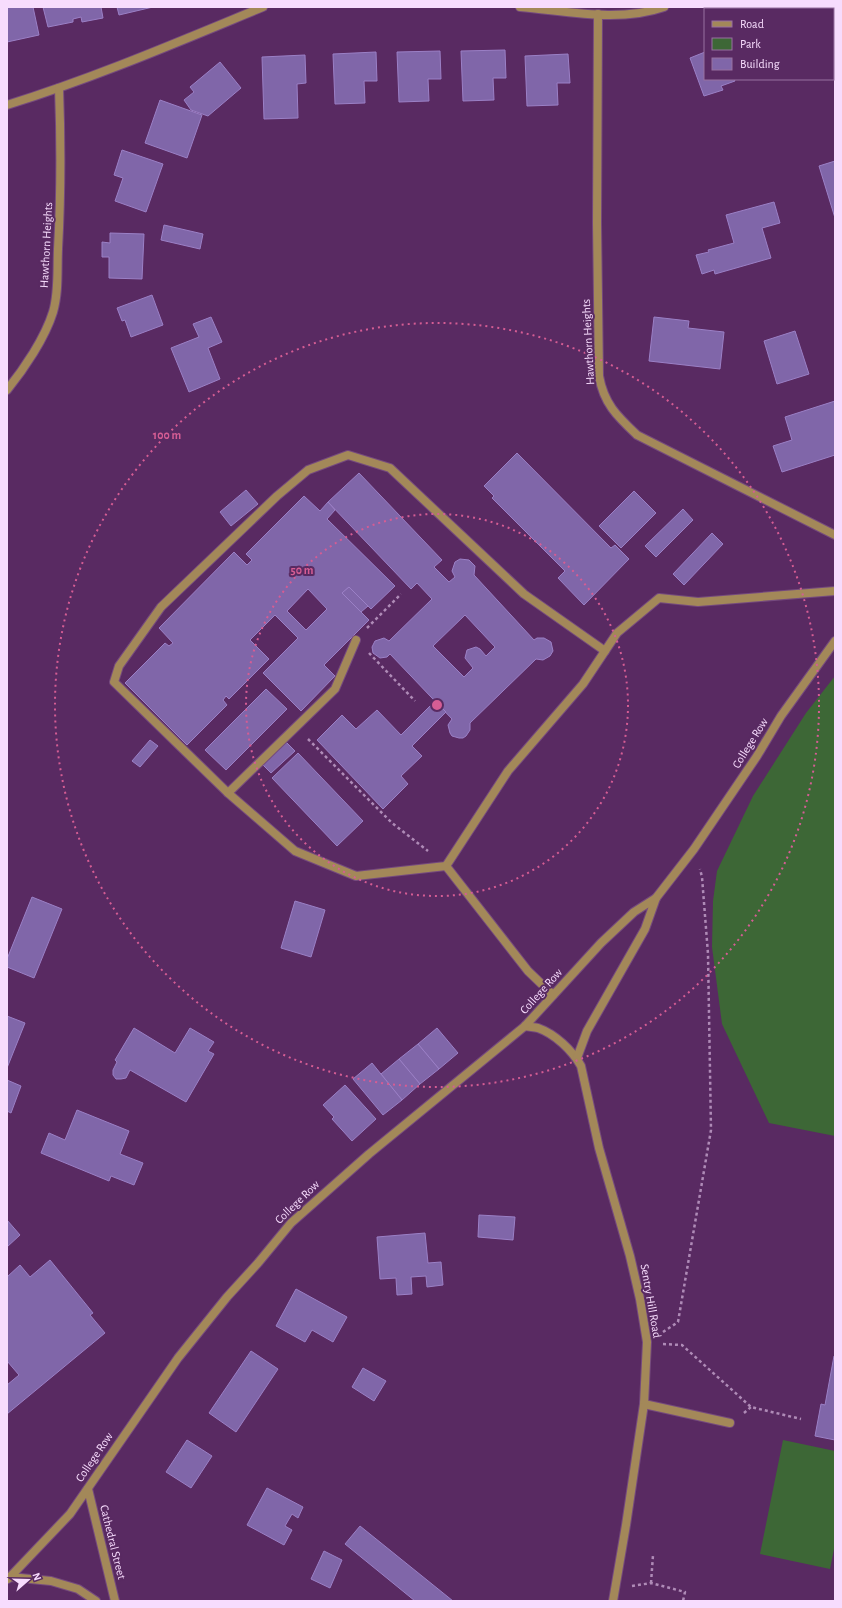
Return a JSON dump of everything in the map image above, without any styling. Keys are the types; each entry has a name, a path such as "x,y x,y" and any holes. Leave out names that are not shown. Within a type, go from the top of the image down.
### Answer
{"street":[{"path":"7,105 59,88 262,7"},
{"path":"520,7 616,15 664,7"},
{"name":"Hawthorn Heights","path":"598,14 597,223 599,376 604,396 610,407 620,419 637,435 835,535"},
{"name":"Hawthorn Heights","path":"7,390 17,378 42,337 53,311 57,277 60,219 61,141 59,88"},
{"path":"446,866 356,876 295,850 228,793 114,682 119,666 161,607 277,496 308,470 348,455 390,468 524,594 605,651"},
{"path":"446,866 508,771 583,684 617,633 659,598 698,602 835,591"},
{"path":"228,793 335,689 356,640"},
{"name":"College Row","path":"577,1058 586,1032 645,929 656,898 694,849 757,756 782,716 835,641"},
{"path":"446,866 528,971 553,995"},
{"name":"College Row","path":"9,1578 70,1514 116,1445 178,1358 227,1297 258,1263 291,1223 369,1154 525,1026 601,943 634,912 656,898"},
{"path":"525,1026 538,1028 558,1039 577,1058"},
{"name":"Sentry Hill Road","path":"577,1058 584,1077 599,1148 630,1256 640,1299 647,1342 644,1404 613,1601"},
{"path":"644,1404 730,1423"},
{"name":"Cathedral Street","path":"88,1489 115,1601"},
{"path":"9,1578 52,1581 78,1589 96,1601"}],"path":[{"path":"400,594 356,640 415,700"},
{"path":"296,727 392,823 446,866"},
{"path":"647,1342 678,1322 711,1130 708,954 702,877 694,849"},
{"path":"647,1342 682,1345 751,1407 800,1419"},
{"path":"651,1583 653,1555"},
{"path":"630,1586 651,1583 685,1592 682,1601"}],"green space":[{"path":"835,676 835,1136 769,1123 722,1024 712,947 713,901 717,871 753,796 806,713"},
{"path":"783,1440 835,1451 835,1544 830,1569 760,1554"}],"building":[{"path":"7,7 33,7 39,35 7,42"},
{"path":"43,7 101,7 103,18 82,22 81,17 73,19 73,22 48,27"},
{"path":"117,7 153,7 119,15"},
{"path":"505,50 506,78 493,78 494,100 463,101 461,51"},
{"path":"440,51 441,79 428,79 429,101 399,102 397,52"},
{"path":"376,52 377,81 364,81 365,103 335,104 333,54"},
{"path":"704,52 704,80 735,81 721,86 723,90 704,96 690,58"},
{"path":"568,54 570,83 557,83 558,105 527,106 525,56"},
{"path":"305,55 306,83 297,84 298,118 264,119 262,57"},
{"path":"220,62 241,88 208,116 191,110 184,100 194,92 190,87"},
{"path":"160,100 202,115 187,158 145,143"},
{"path":"122,150 163,164 146,212 115,201 123,178 114,175"},
{"path":"835,161 835,218 819,166"},
{"path":"774,202 780,223 762,228 771,258 715,274 714,270 702,274 696,255 734,243 726,215"},
{"path":"164,225 203,234 200,249 161,240"},
{"path":"110,233 144,234 142,279 109,278 109,257 102,257 102,242 110,243"},
{"path":"152,295 163,325 131,337 125,320 122,321 117,308"},
{"path":"211,317 222,342 208,348 220,379 189,392 171,348 199,337 193,324"},
{"path":"654,317 689,321 688,328 724,332 720,369 649,361"},
{"path":"795,331 809,374 777,384 764,341"},
{"path":"835,401 835,455 782,472 773,446 792,440 785,417"},
{"path":"517,453 611,548 615,545 629,559 584,605 558,578 565,571 492,498 494,496 484,486"},
{"path":"359,473 442,560 434,567 449,582 455,577 452,571 455,562 460,559 469,560 475,566 474,575 534,640 537,638 544,638 551,642 553,651 550,656 543,660 536,659 470,723 470,730 463,738 452,736 448,725 452,719 390,654 387,657 380,658 373,653 372,647 375,641 384,638 389,641 432,599 417,583 411,589 328,502","holes":["465,615 495,647 486,656 476,647 467,650 465,658 473,668 464,677 433,646"]},
{"path":"246,490 258,504 231,526 220,512"},
{"path":"634,491 656,513 621,548 599,526"},
{"path":"304,496 320,511 328,502 335,510 327,519 395,586 371,609 349,587 342,593 369,620 324,665 335,676 301,711 263,673 298,638 275,615 250,640 269,659 229,699 226,696 223,700 227,705 187,745 125,683 165,643 169,646 173,643 159,628 234,552 247,565 252,560 246,554","holes":["308,589 327,609 306,630 287,611"]},
{"path":"683,509 693,520 656,557 645,546"},
{"path":"712,533 723,544 684,585 673,574"},
{"path":"349,587 368,606 361,612 342,593"},
{"path":"266,689 287,709 226,770 205,750"},
{"path":"435,701 446,712 412,746 422,756 401,776 408,784 383,809 317,740 342,715 356,729 377,710 401,735"},
{"path":"150,740 158,746 140,767 132,761"},
{"path":"286,742 295,751 271,773 262,764"},
{"path":"298,753 363,821 337,846 272,778"},
{"path":"32,897 62,909 34,978 7,967 7,959"},
{"path":"295,901 325,910 311,957 281,948"},
{"path":"7,1016 25,1023 7,1068"},
{"path":"134,1028 175,1053 190,1028 214,1042 208,1051 214,1054 186,1102 130,1070 126,1078 116,1079 113,1075 113,1070 117,1062 115,1060"},
{"path":"437,1028 458,1053 439,1069 418,1044"},
{"path":"418,1044 439,1069 420,1084 399,1059"},
{"path":"399,1059 420,1084 402,1100 381,1074"},
{"path":"372,1063 402,1100 383,1115 353,1079"},
{"path":"7,1080 21,1086 11,1113 7,1111"},
{"path":"345,1085 376,1119 352,1141 332,1119 334,1117 323,1105"},
{"path":"77,1110 129,1131 120,1154 143,1163 134,1185 111,1176 109,1181 41,1153 49,1133 65,1140"},
{"path":"479,1215 515,1217 513,1240 478,1237"},
{"path":"7,1220 20,1235 7,1247"},
{"path":"425,1233 428,1263 441,1262 443,1285 427,1287 426,1276 411,1277 412,1294 397,1295 396,1278 380,1279 377,1237"},
{"path":"50,1260 93,1313 90,1315 105,1333 7,1414 7,1385 19,1375 7,1361 7,1277 20,1265 30,1277"},
{"path":"296,1289 347,1317 333,1342 312,1330 305,1342 276,1326"},
{"path":"251,1351 278,1369 236,1432 209,1413"},
{"path":"834,1356 835,1440 815,1436 821,1404 825,1405"},
{"path":"363,1368 386,1381 374,1401 352,1387"},
{"path":"187,1440 212,1456 191,1488 166,1472"},
{"path":"267,1488 303,1507 298,1518 292,1514 285,1526 292,1530 284,1545 247,1525"},
{"path":"360,1526 453,1601 415,1601 345,1544"},
{"path":"324,1551 342,1560 330,1588 311,1579"}]}
